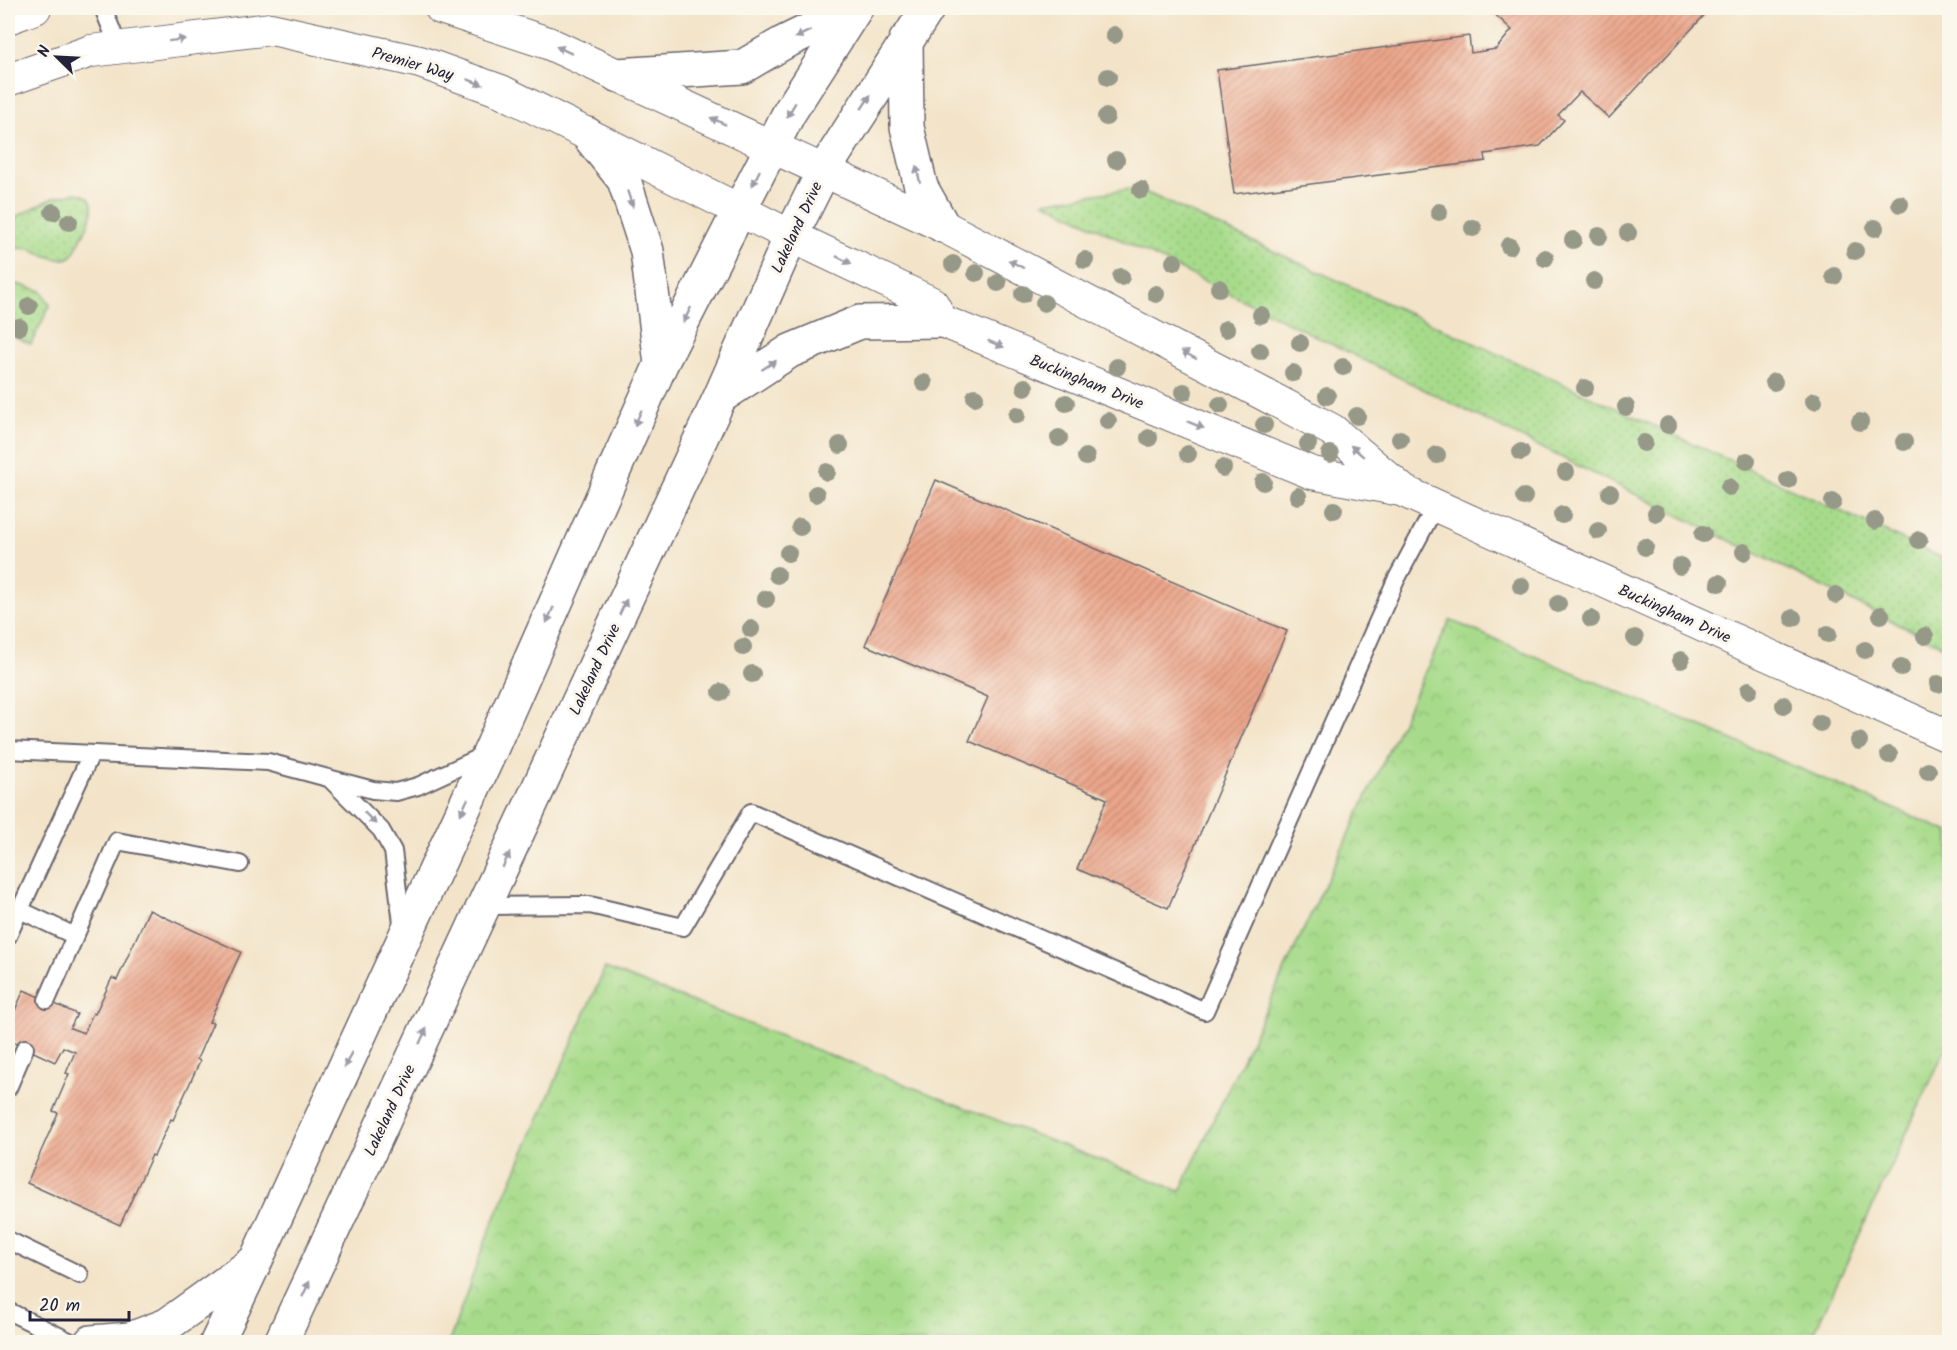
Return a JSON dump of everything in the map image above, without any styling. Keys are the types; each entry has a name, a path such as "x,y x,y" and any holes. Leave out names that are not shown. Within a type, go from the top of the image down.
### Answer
{"main road":[{"path":"617,75 742,67 783,43 855,8"},
{"path":"217,1342 489,754 662,364 789,113 855,8"},
{"name":"Lakeland Drive","path":"281,1342 720,397 791,236 824,170 928,8"},
{"path":"906,40 907,127 921,187 943,226"},
{"path":"587,134 624,180 647,252 662,364"},
{"path":"720,397 790,351 860,322 942,321"},
{"path":"91,1342 130,1339 167,1325 256,1260"}],"street":[{"path":"8,18 35,8"},
{"path":"441,8 548,43 824,170"},
{"name":"Premier Way","path":"8,80 91,51 271,29 420,62 501,91 791,236"},
{"name":"Buckingham Drive","path":"824,170 943,226 1332,430 1401,490"},
{"name":"Buckingham Drive","path":"791,236 932,303 942,321 1312,472 1401,490 1950,737"}],"lane":[{"path":"103,8 119,48"},
{"path":"484,906 590,905 683,927 751,812 1205,1011 1396,580 1436,505"},
{"path":"8,750 268,762 373,790 396,792 418,786 489,754"},
{"path":"8,936 91,754"},
{"path":"328,777 381,830 393,850 404,939"},
{"path":"47,1000 117,841 240,864"},
{"path":"20,910 75,936"},
{"path":"8,1088 25,1048"},
{"path":"8,1240 80,1275"},
{"path":"8,1311 71,1342"}],"green space":[{"path":"1136,188 1949,561 1949,649 1044,202"},
{"path":"75,193 86,196 91,201 92,209 86,229 72,256 56,259 28,249 8,248 8,221 53,198"},
{"path":"17,284 41,291 50,305 31,344 8,334 8,285"},
{"path":"1450,620 1949,832 1949,1041 1810,1342 449,1342 485,1241 605,968 1180,1191"}],"building":[{"path":"1488,8 1711,8 1609,118 1580,92 1558,115 1564,120 1540,146 1485,154 1486,161 1234,194 1217,70 1469,36 1471,53 1496,49 1512,30"},
{"path":"936,480 1287,631 1168,908 1077,869 1107,799 969,741 988,697 865,645"},
{"path":"149,910 241,952 209,1022 213,1023 197,1059 200,1061 173,1120 171,1119 154,1156 152,1155 120,1225 27,1183 58,1113 53,1111 69,1074 66,1073 75,1052 63,1047 55,1062 8,1040 8,1026 24,990 77,1014 70,1028 84,1033 112,978 117,980"}]}
